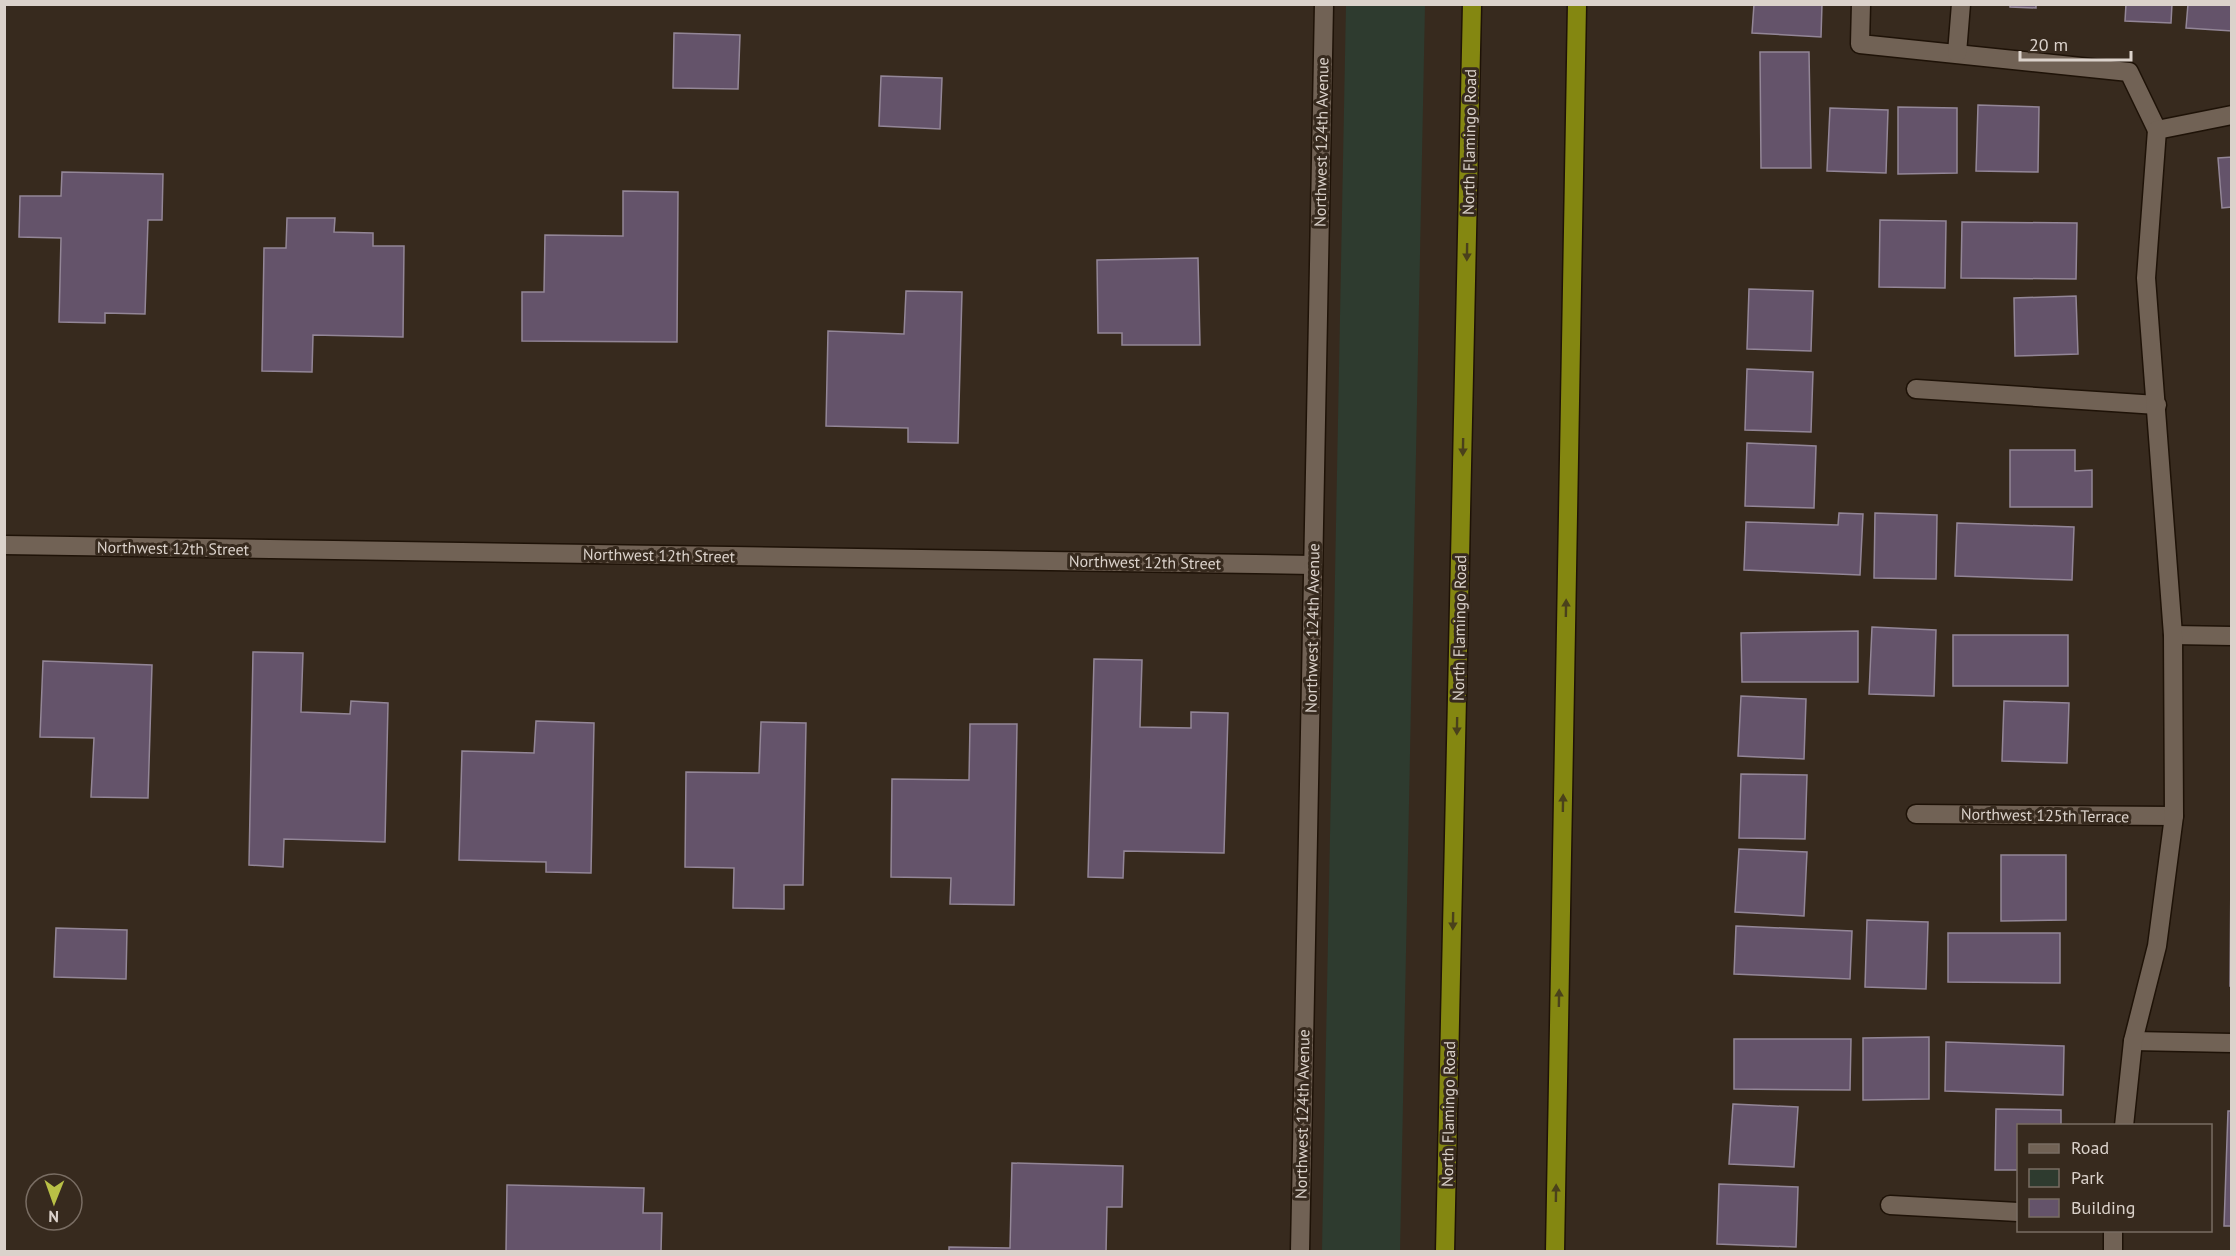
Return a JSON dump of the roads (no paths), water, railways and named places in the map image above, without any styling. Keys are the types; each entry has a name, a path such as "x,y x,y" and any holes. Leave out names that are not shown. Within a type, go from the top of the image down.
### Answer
{"highway":[{"name":"North Flamingo Road","path":"1445,1251 1472,4"},
{"path":"1555,1251 1577,4"}],"street":[{"name":"Northwest 124th Avenue","path":"1300,1251 1324,4"},
{"path":"1861,4 1860,44 2129,72 2157,129 2146,278 2173,635 2174,816 2157,946 2133,1041 2124,1124"},
{"path":"1957,53 1961,4"},
{"path":"2157,129 2232,115"},
{"path":"1916,389 2157,405"},
{"name":"Northwest 12th Street","path":"4,545 1313,565"},
{"path":"2173,635 2232,636"},
{"name":"Northwest 125th Terrace","path":"1916,814 2174,816"},
{"path":"2133,1041 2232,1043"},
{"path":"1890,1204 2017,1212"},
{"path":"2113,1232 2113,1251"}]}
